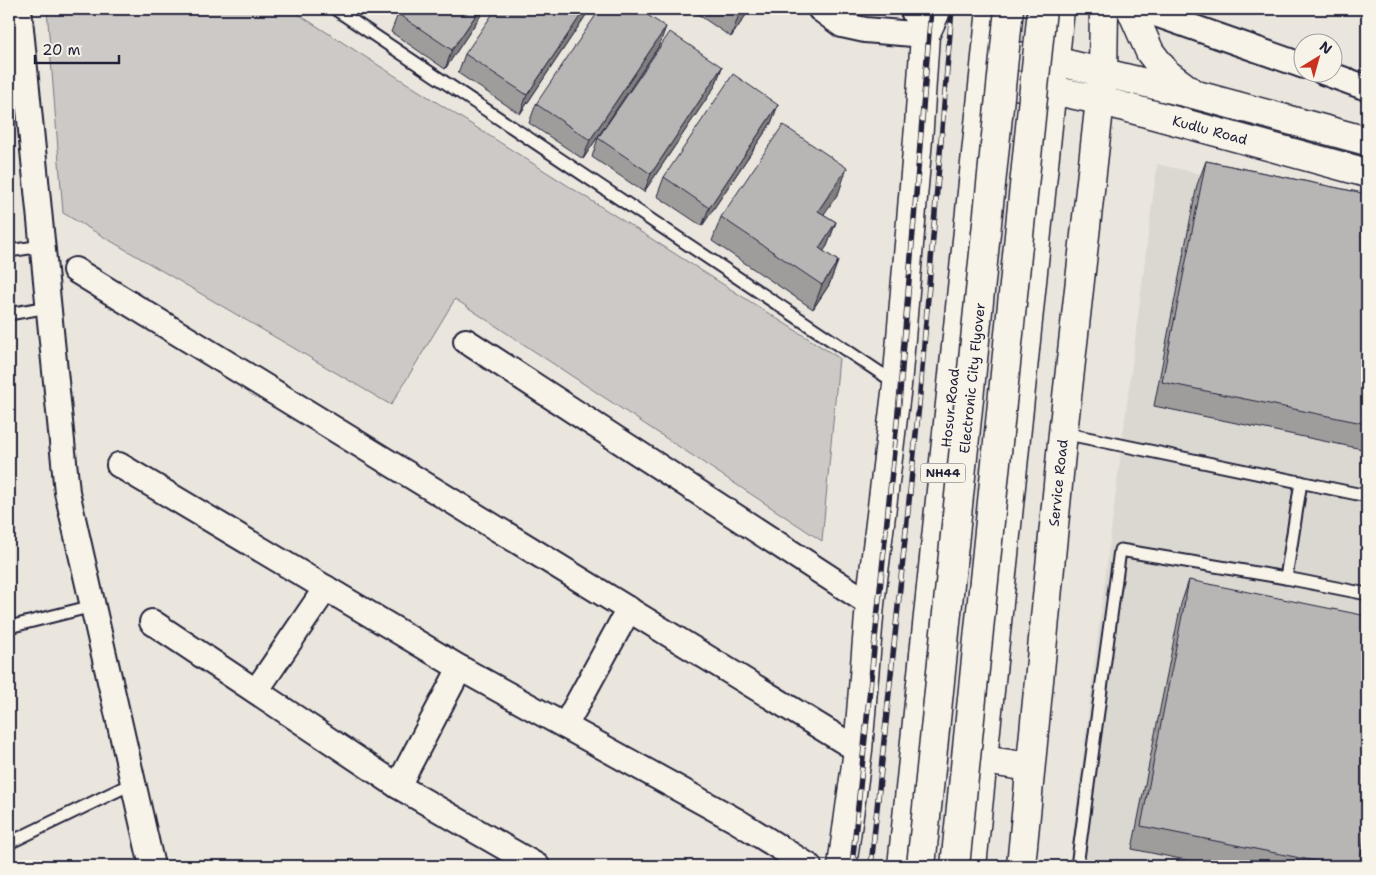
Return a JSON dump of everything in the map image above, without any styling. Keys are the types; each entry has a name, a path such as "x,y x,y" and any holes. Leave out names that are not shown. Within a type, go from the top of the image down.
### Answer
{"main road":[{"path":"842,866 858,750 870,604 897,385 925,35 937,9"},
{"name":"Hosur Road","path":"902,866 991,9"},
{"name":"Electronic City Flyover","path":"921,866 1010,9"},
{"path":"955,866 1042,9"},
{"path":"972,866 1060,9"},
{"name":"Service Road","path":"1021,866 1063,433 1103,73 1104,9"},
{"path":"1131,9 1150,52 1166,73 1193,94"},
{"path":"987,52 1055,61 1193,94 1367,141"},
{"name":"Kudlu Road","path":"984,80 1052,90 1099,100 1367,173"},
{"path":"982,760 1030,767"}],"street":[{"path":"820,9 842,25 865,30 925,35"},
{"path":"912,9 925,35"},
{"path":"1141,9 1294,63"},
{"path":"16,15 67,492 152,866"},
{"path":"1344,80 1367,88"},
{"path":"75,270 858,750"},
{"path":"466,341 870,604"},
{"path":"118,464 460,668 737,821 809,866"},
{"path":"256,691 326,588"},
{"path":"565,726 629,609"},
{"path":"152,622 398,786 537,866"},
{"path":"398,786 460,668"}],"lane":[{"path":"335,9 897,385"},
{"path":"9,250 42,246"},
{"path":"9,314 48,308"},
{"path":"1063,433 1367,496"},
{"path":"1286,578 1301,482"},
{"path":"1077,866 1120,550 1286,578 1367,594"},
{"path":"9,627 93,606"},
{"path":"9,843 133,783"}],"shaded area":[{"path":"47,9 290,9 839,358 822,541 455,299 391,405 63,213"},
{"path":"1308,9 1367,9 1367,14"},
{"path":"1157,164 1367,212 1367,866 1069,866"}],"building":[{"path":"401,9 480,9 452,50 398,14"},
{"path":"496,9 585,9 527,95 465,54"},
{"path":"600,9 638,9 666,27 590,140 536,104"},
{"path":"670,32 722,67 651,174 598,138"},
{"path":"733,74 778,105 709,208 664,177"},
{"path":"783,125 847,168 818,211 836,222 819,248 838,261 822,285 721,217"},
{"path":"1206,161 1367,194 1367,424 1162,382"},
{"path":"1189,580 1367,616 1367,823 1359,866 1340,866 1141,826"}],"railway":[{"path":"852,866 900,392 931,9"},
{"path":"871,866 919,405 952,9"}]}
